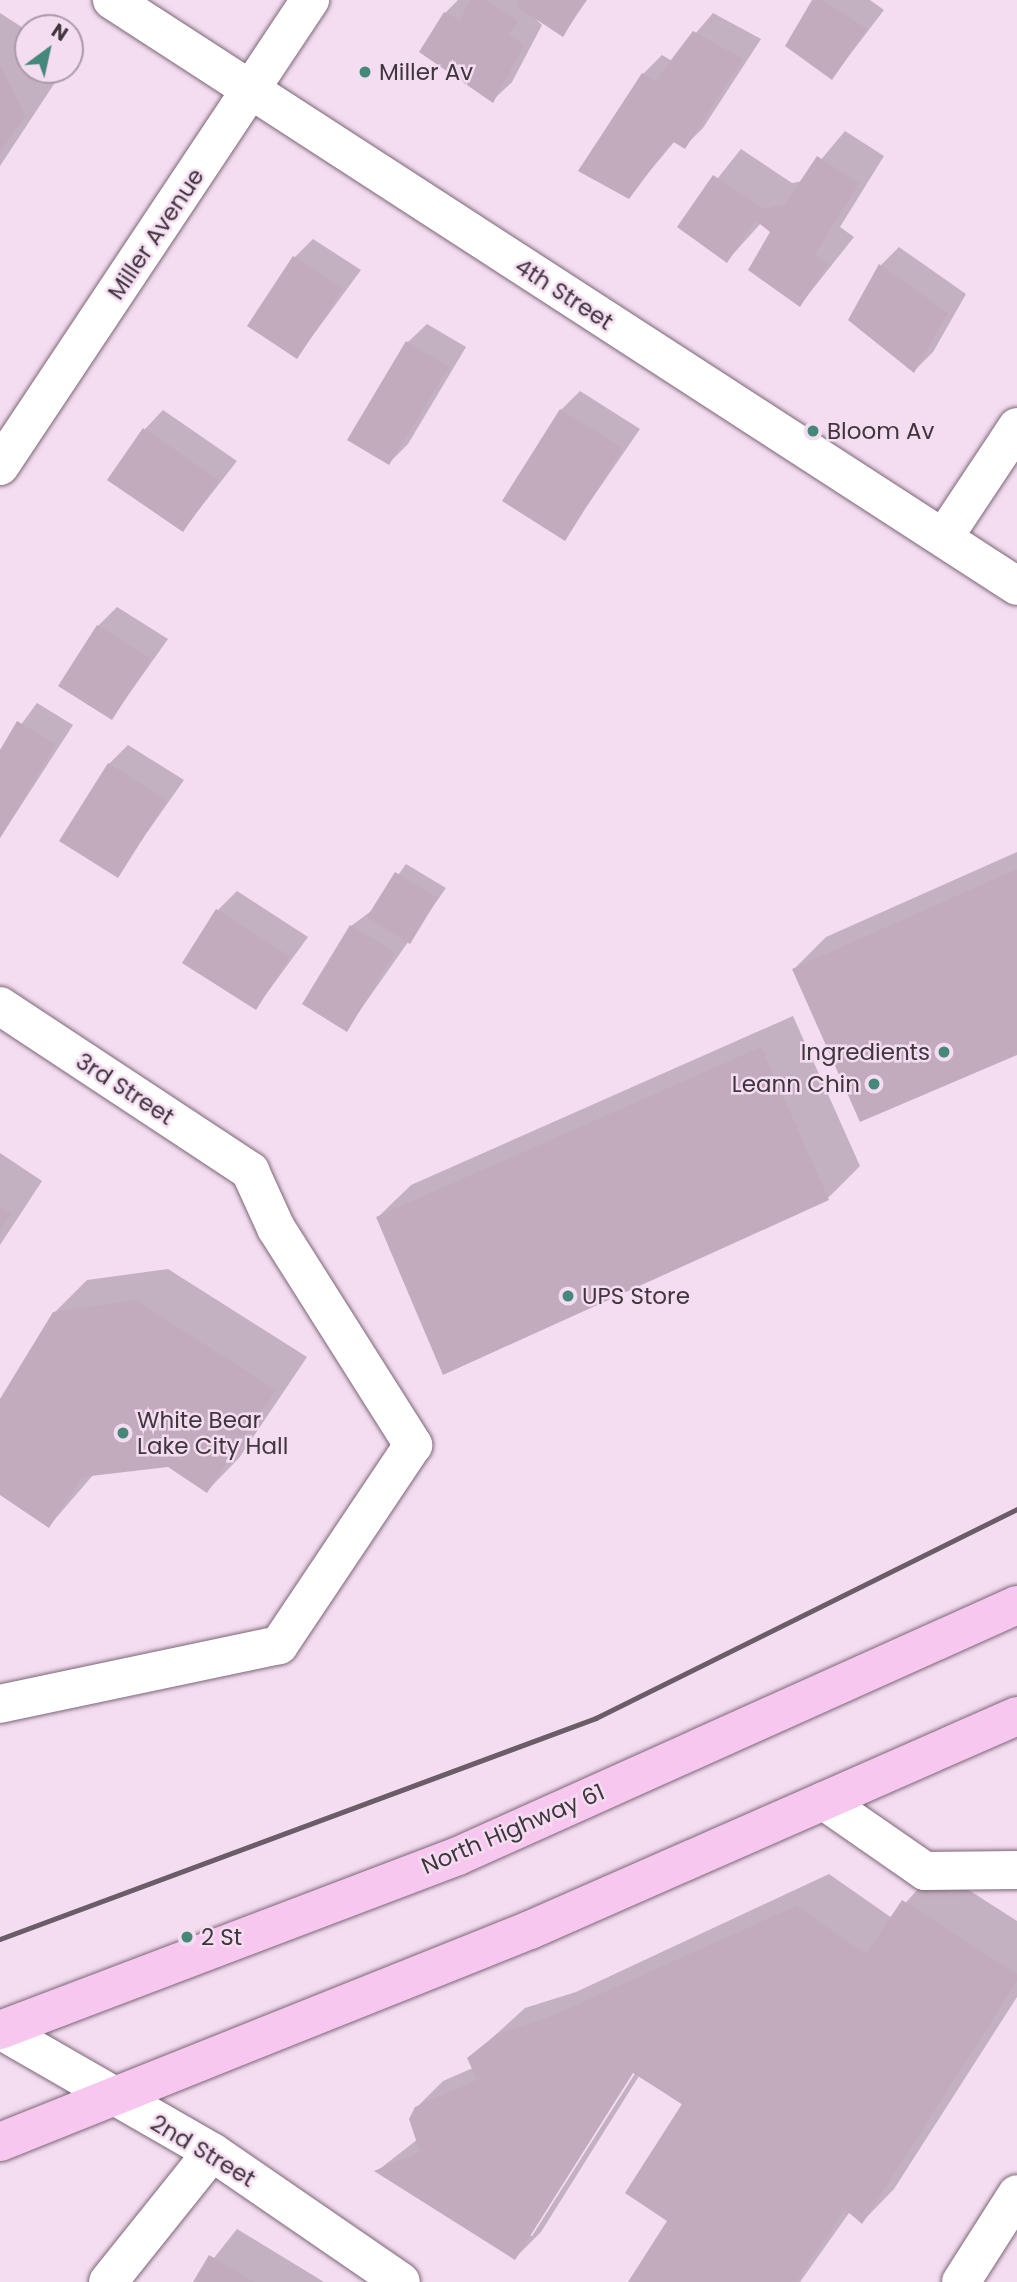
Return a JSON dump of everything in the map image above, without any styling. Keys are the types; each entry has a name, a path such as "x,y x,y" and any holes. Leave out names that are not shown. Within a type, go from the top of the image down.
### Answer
{"main road":[{"name":"North Highway 61","path":"0,2030 458,1856 1017,1605"},
{"path":"0,2142 112,2099 824,1801 1017,1716"}],"street":[{"name":"4th Street","path":"112,0 251,94 1017,586"},
{"name":"Miller Avenue","path":"0,466 251,94 310,0"},
{"path":"944,537 1017,427"},
{"name":"3rd Street","path":"0,1006 250,1171 276,1228 413,1445 279,1645 0,1704"},
{"path":"824,1801 925,1871 1017,1870"},
{"name":"2nd Street","path":"0,2030 112,2099 212,2152 401,2282"},
{"path":"108,2282 212,2152"},
{"path":"961,2282 1017,2194"}],"building":[{"path":"470,0 485,0 518,21 509,35 524,45 493,103 419,52 444,12 460,20"},
{"path":"519,0 585,0 563,37 516,6"},
{"path":"812,0 823,0 867,29 832,80 785,46"},
{"path":"693,31 743,59 685,149 672,141 629,199 578,171 642,73 655,81"},
{"path":"0,65 25,115 0,152"},
{"path":"817,156 859,183 815,254 828,264 800,307 748,270 770,232 755,220 727,263 677,227 713,175 764,209 785,204"},
{"path":"293,256 343,289 297,359 247,326"},
{"path":"879,264 948,313 914,373 848,320"},
{"path":"406,341 449,367 389,465 347,440"},
{"path":"560,409 623,448 565,541 502,501"},
{"path":"143,428 219,480 183,532 107,480"},
{"path":"97,625 151,659 112,720 58,686"},
{"path":"17,721 56,744 0,838 0,750"},
{"path":"108,763 167,800 118,878 59,841"},
{"path":"1017,869 1017,1055 860,1122 792,969"},
{"path":"395,872 438,898 410,944 367,917"},
{"path":"216,909 290,956 256,1010 182,963"},
{"path":"350,925 395,952 347,1032 302,1004"},
{"path":"761,1047 829,1200 443,1375 376,1217"},
{"path":"0,1206 11,1214 0,1230"},
{"name":"White Bear Lake City Hall","path":"135,1300 276,1390 207,1493 168,1467 82,1477 49,1528 0,1495 0,1399 53,1312"},
{"path":"902,1900 1017,1974 1017,1981 862,2224 845,2209 796,2282 628,2282 667,2221 625,2193 682,2104 633,2073 515,2260 374,2171 420,2152 409,2119 415,2107 477,2080 467,2058 497,2034 547,2018 796,1906 866,1954"},
{"path":"209,2255 254,2282 193,2282"}],"railway":[{"path":"0,1939 596,1718 1017,1509"}],"place":[{"name":"Miller Av","path":"365,72"},
{"name":"Bloom Av","path":"813,431"},
{"name":"Ingredients","path":"944,1052"},
{"name":"Leann Chin","path":"874,1084"},
{"name":"UPS Store","path":"568,1296"},
{"name":"White Bear Lake City Hall","path":"123,1433"},
{"name":"2 St","path":"187,1937"}]}
